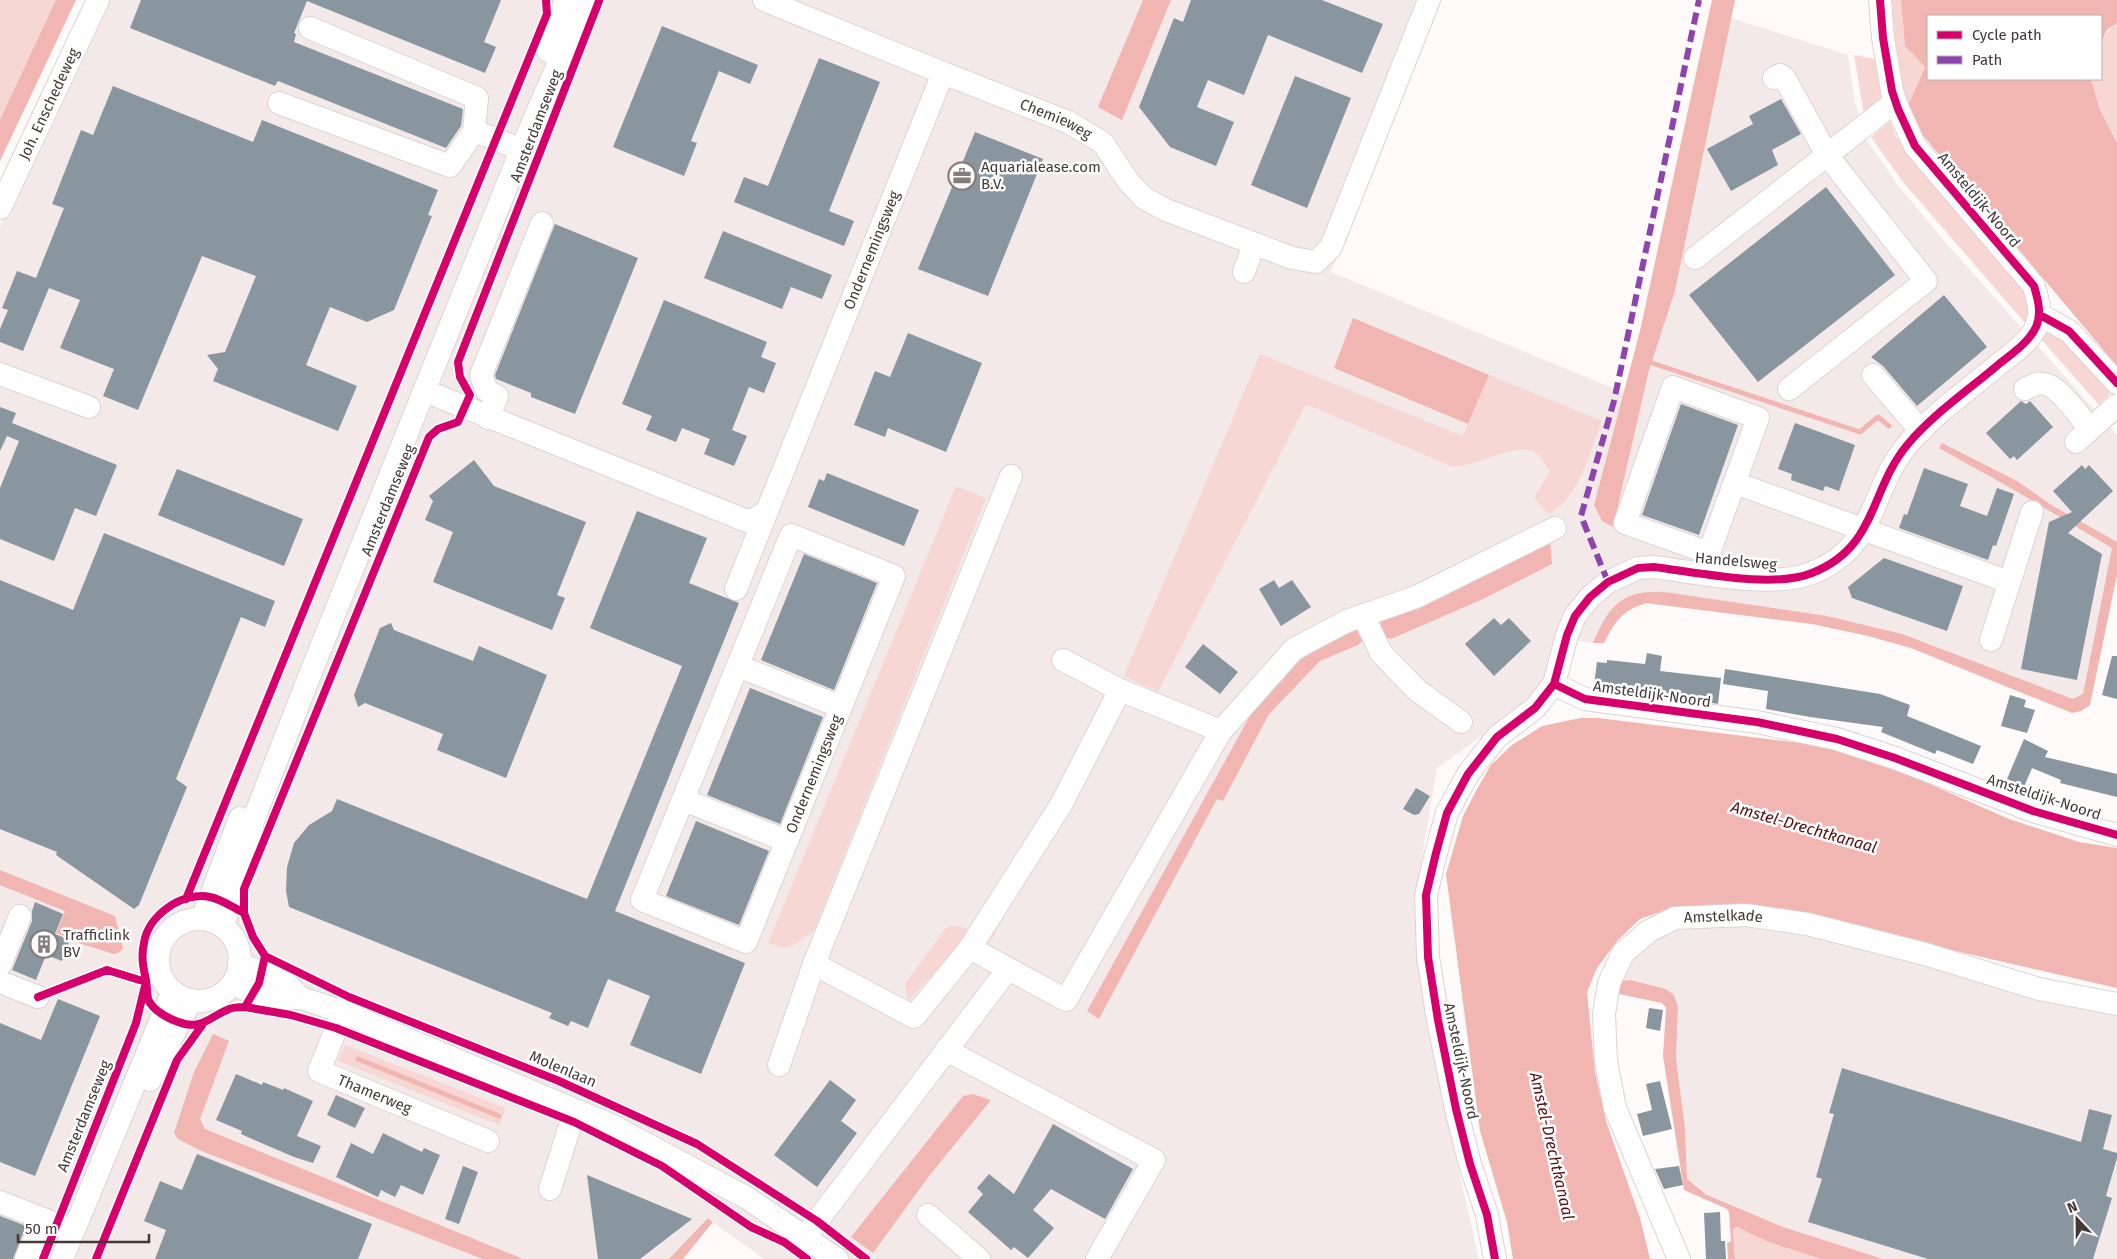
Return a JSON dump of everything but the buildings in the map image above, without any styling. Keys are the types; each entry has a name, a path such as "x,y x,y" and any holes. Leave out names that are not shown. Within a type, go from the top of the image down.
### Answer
{"street":[{"name":"Joh. Enschedeweg","path":"0,208 98,0"},
{"name":"Amsterdamseweg","path":"202,919 368,495 556,31 566,0"},
{"name":"Amsterdamseweg","path":"223,927 253,821 309,677 524,143 586,0"},
{"path":"764,0 792,5 863,32 943,73"},
{"name":"Chemieweg","path":"943,73 1053,107 1080,128 1103,142 1128,181 1144,198 1166,210 1292,258 1316,262 1332,247 1429,0"},
{"name":"Amsteldijk-Noord","path":"1880,0 1883,38 1895,102 1915,146 2034,286 2039,301 2040,316"},
{"path":"279,102 450,166 474,131 476,98 310,28"},
{"name":"Ondernemingsweg","path":"736,589 943,73"},
{"path":"1774,78 1781,75 1784,77 1827,155 1926,281 1789,389"},
{"path":"1696,258 1895,102"},
{"path":"474,131 510,145"},
{"path":"488,418 497,396 487,391 481,375 542,224"},
{"path":"1244,272 1254,244"},
{"path":"2040,316 2069,331 2117,383"},
{"name":"Handelsweg","path":"1554,684 1567,635 1575,616 1590,597 1608,582 1621,575 1638,568 1654,567 1775,581 1810,574 1834,563 1853,546 1864,529 1891,471 1908,444 2020,347 2036,328 2040,316"},
{"path":"0,374 89,408"},
{"path":"1873,375 1921,431"},
{"path":"2025,390 2035,384 2046,384 2056,389 2083,435 2117,405"},
{"name":"Handelsweg","path":"1673,388 1758,418 1735,483 1709,553 1625,523 1673,388"},
{"path":"425,391 747,521 758,518 767,511"},
{"path":"779,1065 814,964 1011,476"},
{"path":"1735,483 2010,582"},
{"path":"1991,640 2032,512"},
{"path":"970,948 1066,1000 1221,731 1294,649 1347,621 1416,596 1555,528"},
{"name":"Ondernemingsweg","path":"792,535 894,576 746,942 642,900 738,666 792,535"},
{"path":"754,543 784,554"},
{"path":"1364,615 1381,653 1418,691 1461,722"},
{"path":"1063,660 1120,690 1221,731"},
{"name":"Ondernemingsweg","path":"738,666 841,707"},
{"name":"Amsteldijk-Noord","path":"1495,1259 1476,1207 1470,1164 1456,1109 1438,1020 1428,958 1426,895 1447,814 1468,774 1497,737 1535,708 1554,684 1585,699 1757,722 1837,739 1895,758 2033,811 2117,835"},
{"path":"814,964 914,1017 970,948 1062,803 1120,690"},
{"name":"Ondernemingsweg","path":"684,800 787,841"},
{"name":"Amstelkade","path":"1679,1259 1615,1108 1606,1061 1604,1014 1609,983 1622,953 1649,931 1675,918 1746,915 1806,924 1925,954 2039,989 2117,1004"},
{"path":"0,965 20,916"},
{"path":"202,919 223,927 236,943 236,974 224,992 214,998 203,1000 182,995 164,981 159,970 158,957 161,944 177,925 189,920 202,919"},
{"path":"805,1237 1008,969"},
{"path":"236,974 282,980 301,998 343,1012 613,1126 747,1198 805,1237 826,1256"},
{"path":"0,982 38,997"},
{"path":"62,1259 73,1230 182,995"},
{"path":"76,1259 153,1073 182,995"},
{"name":"Thamerweg","path":"343,1012 319,1071 488,1141"},
{"path":"946,1050 1154,1160 1097,1259"},
{"path":"550,1189 575,1110"},
{"path":"0,1202 73,1230"},
{"path":"928,1215 979,1259"},
{"path":"26,1259 43,1219"}],"shaded area":[{"path":"0,0 67,0 0,146"},
{"path":"102,0 1435,0 1331,272 1630,395 1718,14 1848,55 1855,102 1866,139 1897,184 1947,244 2117,435 2117,558 2086,702 2071,708 1901,638 1818,619 1641,598 1616,615 1594,643 1572,640 1542,694 1437,768 1420,869 1419,964 1452,1140 1479,1259 764,1259 711,1221 680,1259 0,1259 0,226"},
{"path":"1889,0 1901,0 1905,46 1925,67 1907,108 1900,88"},
{"path":"2117,23 2117,143 2100,110 2091,80 2102,80 2102,44 2110,29"},
{"path":"1854,55 1875,59 1882,99 1864,114"},
{"path":"1890,121 1896,136 1916,165 2029,293 2032,308 2025,323 1903,182 1871,137"},
{"path":"2045,328 2062,336 2109,390 2110,394 2099,405 2040,338"},
{"path":"1260,354 1463,436 1489,375 1602,421 1583,473 1569,496 1549,514 1534,498 1550,471 1536,453 1529,450 1519,450 1453,467 1306,404 1158,692 1124,676"},
{"path":"956,486 986,498 814,931 794,945 784,948 768,943"},
{"path":"1749,921 2117,1011 2117,1259 1883,1259 1783,1227 1705,1194 1690,1181 1687,1178 1685,1128 1676,1059 1678,1007 1674,995 1666,989 1630,980 1620,981 1638,946 1683,923"},
{"path":"952,925 981,932 996,932 984,952 957,948 908,1001 905,984 946,928"},
{"path":"345,1045 506,1108 499,1125 338,1061"},
{"path":"1737,1227 1768,1242 1821,1259 1735,1259 1733,1230"}],"water":[{"path":"56,0 76,0 0,161 0,120"},
{"path":"1143,0 1171,0 1122,120 1098,107"},
{"path":"1712,0 1735,0 1675,291 1649,370 1613,527 1602,521 1594,505 1640,331"},
{"path":"1901,0 2117,0 2117,23 2107,30 2102,42 2102,15 1927,15 1927,80 2091,80 2100,110 2117,143 2117,366 1915,126 1907,108 1925,67 1905,46"},
{"path":"1353,318 1489,375 1468,424 1334,368"},
{"path":"1942,443 2017,481 2053,506 2117,542 2117,575 2090,705 2081,711 2072,713 1911,648 1868,636 1812,624 1646,603 1630,610 1620,618 1604,643 1593,643 1605,619 1618,603 1637,594 1664,592 1827,616 1902,634 2073,699 2083,694 2112,548 1939,448"},
{"path":"1550,537 1552,564 1483,599 1391,639 1383,636 1376,620"},
{"path":"1356,630 1362,631 1365,639 1358,645 1320,661 1269,714 1223,801 1217,799 1099,1019 1087,1011 1257,703 1289,667 1321,647"},
{"name":"Amstel-Drechtkanaal","path":"1581,718 1598,718 1825,746 1900,771 2009,819 2079,842 2117,848 2117,988 1934,946 1696,909 1666,910 1640,919 1618,940 1597,968 1587,992 1595,1072 1606,1121 1640,1218 1650,1259 1513,1259 1507,1222 1480,1131 1446,874 1463,816 1491,765 1512,745 1542,726"},
{"path":"0,870 115,916 123,948 120,952 114,954 72,941 56,933 65,911 0,885"},
{"path":"1630,980 1666,989 1674,995 1678,1007 1676,1059 1685,1128 1687,1178 1705,1194 1783,1227 1883,1259 1821,1259 1768,1242 1737,1227 1733,1230 1735,1259 1728,1259 1727,1243 1731,1241 1729,1212 1727,1209 1684,1190 1663,1056 1666,1008 1662,1003 1619,994 1615,988 1620,981"},
{"path":"213,1034 229,1041 200,1119 205,1129 523,1259 483,1259 199,1150 178,1139 174,1133 194,1072"},
{"path":"973,1094 991,1100 929,1176 873,1253 851,1237 963,1096"},
{"path":"708,1218 713,1222 683,1259 669,1259"}],"waterway":[{"path":"1652,363 1860,432 1878,417 1889,426"},
{"path":"358,1059 499,1116"}],"marked path":[{"path":"1608,582 1581,516 1614,401 1699,0"}],"cycle path":[{"path":"186,899 547,14 546,0"},
{"path":"1495,1259 1487,1215 1470,1164 1456,1109 1438,1020 1428,957 1426,895 1447,813 1468,774 1497,737 1535,708 1554,684 1567,635 1575,616 1590,597 1608,582 1638,568 1654,567 1734,578 1777,580 1796,578 1812,573 1833,562 1849,548 1861,533 1895,462 1908,444 1940,412 2020,347 2029,338 2038,322 2039,306 2034,286 1915,146 1892,91 1883,38 1880,0"},
{"path":"244,913 219,900 200,896 189,898 168,907 152,923 144,943 143,966 148,999 154,1008 175,1021 191,1025 202,1023 229,1009 245,1007 259,983 265,956 253,937 244,913 244,889 429,437 438,429 458,422 470,395 460,377 458,362 599,1"},
{"path":"2040,315 2069,331 2117,383"},
{"path":"1554,684 1585,699 1757,722 1837,739 1895,758 2033,811 2117,835"},
{"name":"Molenlaan","path":"265,956 349,997 559,1081 697,1144 817,1221 866,1259"},
{"path":"38,997 107,970 146,982 136,1023 43,1259"},
{"path":"245,1007 291,1015 336,1028 574,1122 662,1166 751,1227 784,1242 807,1259"},
{"path":"96,1259 177,1060 203,1024"}],"place":[{"name":"Aquarialease.com B.V.","path":"962,176"},
{"name":"Trafficlink BV","path":"44,944"}]}
